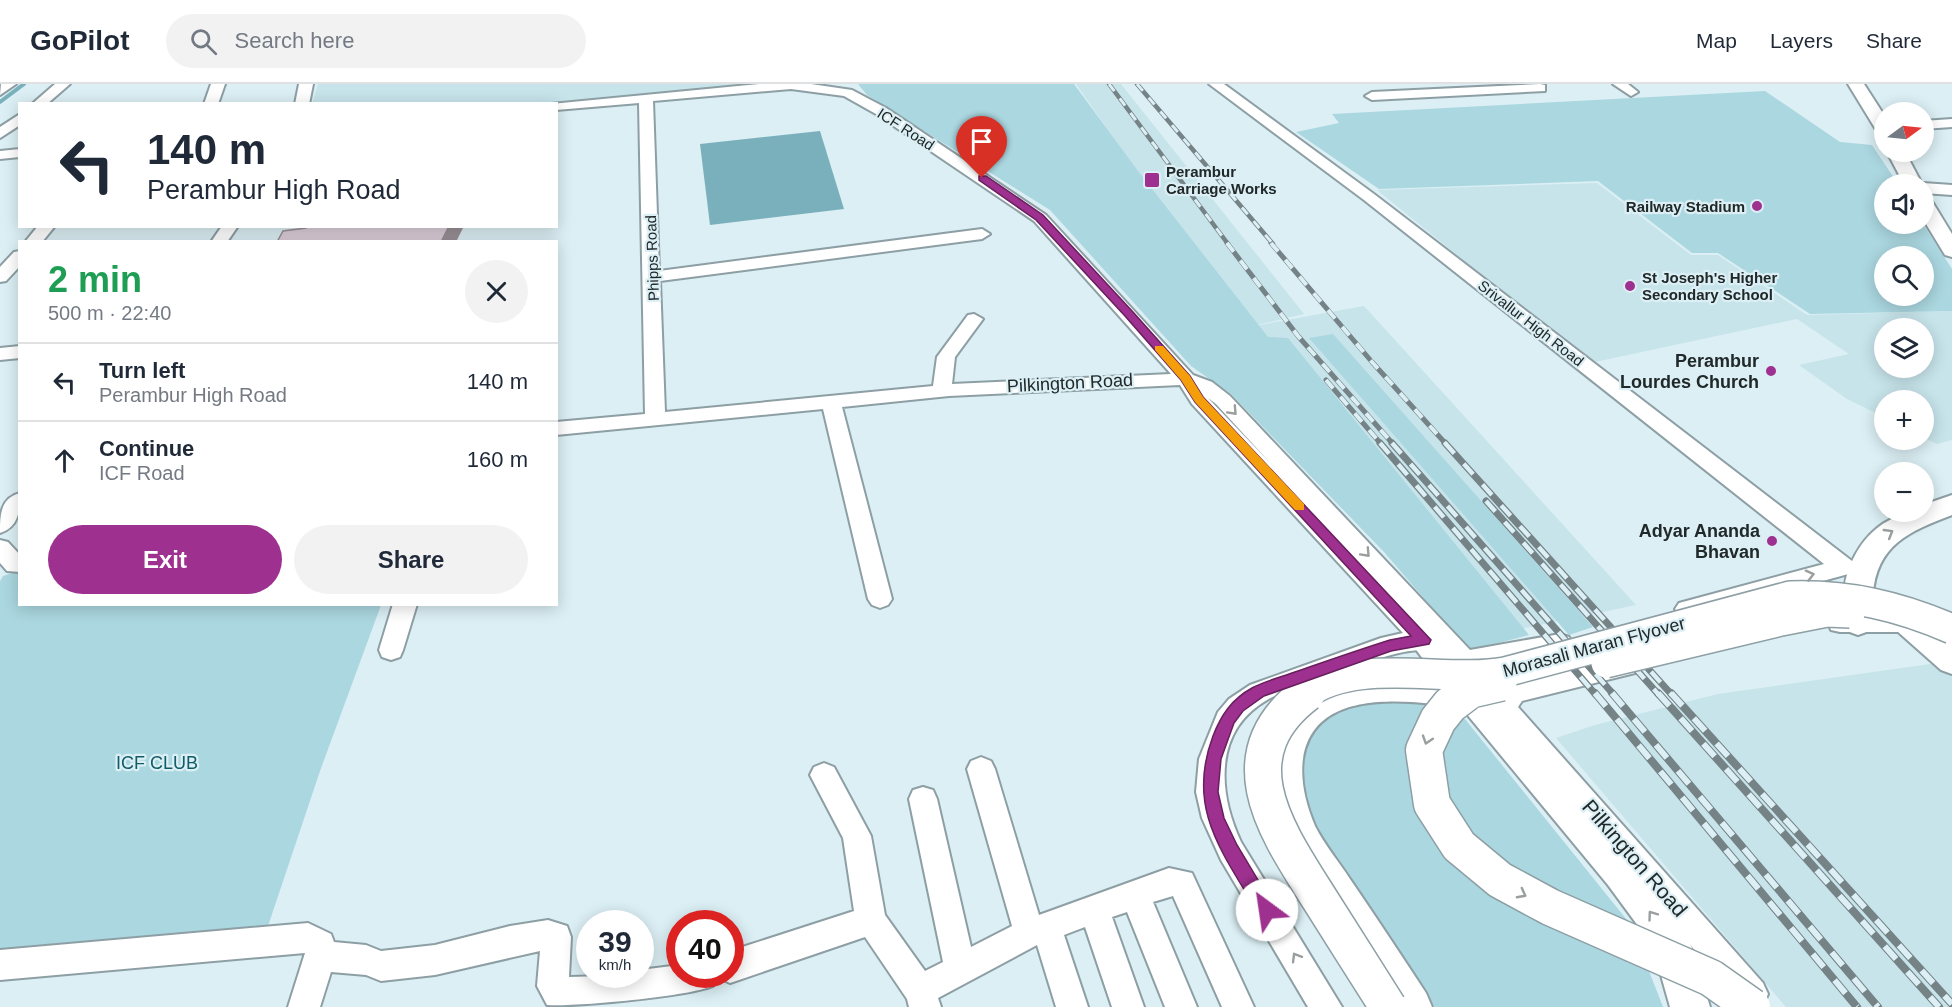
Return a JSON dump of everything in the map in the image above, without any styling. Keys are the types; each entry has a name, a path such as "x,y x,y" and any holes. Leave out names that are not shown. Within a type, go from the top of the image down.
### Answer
{"main road":[{"path":"1856,84 1874,111"},
{"path":"1934,221 1952,251"},
{"path":"1858,623 1852,574 1882,537 1922,515 1952,504"},
{"path":"1852,574 1941,635 1952,661"},
{"name":"Morasali Maran Flyover","path":"1388,1007 1281,838 1269,812 1262,787 1266,746 1282,714 1298,700 1326,684 1345,677 1379,673 1489,675 1531,666 1790,596 1856,598 1902,608 1941,635"},
{"name":"Morasali Maran Flyover","path":"1412,1007 1303,839 1290,812 1284,782 1285,753 1298,726 1312,712 1342,695 1465,677 1827,612 1853,613 1941,635"},
{"path":"1424,640 1621,873 1658,921 1673,948 1690,1007"},
{"path":"1465,677 1424,742 1423,767 1425,784 1438,815 1468,856 1518,892 1718,979 1752,1007"},
{"path":"1724,961 1731,1007"}],"street":[{"path":"0,85 9,84"},
{"path":"0,91 9,84"},
{"path":"40,102 63,84"},
{"path":"213,102 218,84"},
{"path":"302,102 306,84"},
{"name":"Srivallur High Road","path":"1216,84 1369,197 1852,574"},
{"name":"ICF Road","path":"558,106 798,85 847,93 881,111 1040,218 1186,378"},
{"path":"1372,96 1417,88 1540,88"},
{"name":"Phipps Road","path":"651,98 661,276 662,418"},
{"name":"Phipps Road","path":"651,98 662,418"},
{"path":"0,134 18,120"},
{"path":"1934,124 1952,123"},
{"path":"0,154 18,153"},
{"path":"1934,189 1952,190"},
{"path":"35,240 44,228"},
{"path":"661,276 982,234"},
{"path":"0,277 18,258"},
{"path":"942,391 946,357 974,320"},
{"path":"0,354 18,352"},
{"path":"1186,378 1205,386 1223,400 1465,677"},
{"path":"1186,378 1199,400 1424,640 1465,677"},
{"name":"Pilkington Road","path":"558,429 942,391 1186,378"},
{"path":"831,401 880,599"},
{"path":"0,525 18,502"},
{"path":"0,548 12,566"},
{"path":"1465,677 1556,645 1852,574"},
{"path":"391,650 404,606"},
{"path":"1858,623 1941,635"},
{"name":"Pilkington Road","path":"1762,1007 1505,710 1506,699 1514,692 1653,660 1826,624 1858,623"},
{"path":"1326,1007 1231,851 1216,818 1210,792 1212,759 1227,720 1238,707 1259,692 1390,645 1424,640"},
{"path":"981,769 1038,930 1072,1007"},
{"path":"824,776 857,836 872,920 923,999 960,967 1038,930 1169,882 1182,884 1238,1007"},
{"path":"923,799 960,967"},
{"path":"1135,895 1181,1007"},
{"path":"1094,910 1128,1007"},
{"path":"744,962 872,920"},
{"path":"320,957 366,960 381,966 435,960 510,941 548,935 556,937 553,986 558,994 666,984"},
{"path":"0,965 308,938 320,945 320,957 304,1007"}],"shaded area":[{"path":"318,84 772,84 558,104 558,102 313,102"},
{"path":"1076,84 1121,84 1304,314 1248,327 1364,306 1636,605 1462,641"},
{"path":"820,131 844,209 710,225 700,144"},
{"name":"St Joseph's Higher Secondary School","path":"1597,183 1691,255 1718,255 1807,315 1952,311 1952,440 1937,444 1934,442 1934,390 1874,390 1874,412 1847,399 1799,365 1849,354 1797,319 1590,363 1377,190"},
{"path":"1944,662 1952,670 1952,1007 1786,1007 1556,738 1595,725 1718,694"}],"green space":[{"path":"858,84 1074,84 1138,171 1268,337 1288,338 1529,635 1469,651 1384,552 1231,394 1191,366 1050,210 867,95"},
{"name":"Railway Stadium","path":"1765,91 1840,142 1872,145 1874,162 1883,162 1891,174 1874,174 1874,234 1929,234 1952,269 1952,311 1810,314 1718,253 1692,253 1598,181 1379,189 1296,132 1339,123 1332,114"},
{"path":"1333,334 1593,627 1569,635 1309,338"},
{"name":"ICF CLUB","path":"18,571 18,606 381,606 320,771 267,929 0,962 0,581 3,576"},
{"path":"1367,701 1452,703 1631,925 1663,1007 1435,1007 1424,995 1315,825 1284,771 1305,727"}],"building":[{"path":"306,228 448,228 442,240 278,240 283,231"}],"waterway":[{"path":"0,102 24,84"}],"railway":[{"path":"1109,84 1228,244"},
{"path":"1137,84 1273,244"},
{"path":"1227,243 1298,336 1393,444"},
{"path":"1271,243 1372,362 1446,444"},
{"path":"1326,380 1381,444"},
{"path":"1380,443 1596,695"},
{"path":"1392,443 1614,695"},
{"path":"1445,443 1672,695"},
{"path":"1486,501 1659,695"},
{"path":"1595,693 1857,1007"},
{"path":"1612,693 1878,1007"},
{"path":"1658,693 1939,1007"},
{"path":"1671,693 1952,1004"}],"slow traffic":[{"path":"1159,348 1186,378 1199,400 1300,507"}],"place":[{"name":"Perambur Carriage Works","path":"1152,180"},
{"name":"Railway Stadium","path":"1757,206"},
{"name":"St Joseph's Higher Secondary School","path":"1630,286"},
{"name":"Perambur Lourdes Church","path":"1771,371"},
{"name":"Adyar Ananda Bhavan","path":"1772,541"}],"route":[{"path":"982,178 1040,218 1186,378 1199,400 1424,640 1390,645 1259,692 1247,699 1227,720 1212,759 1210,792 1216,818 1231,851 1267,910"}]}
